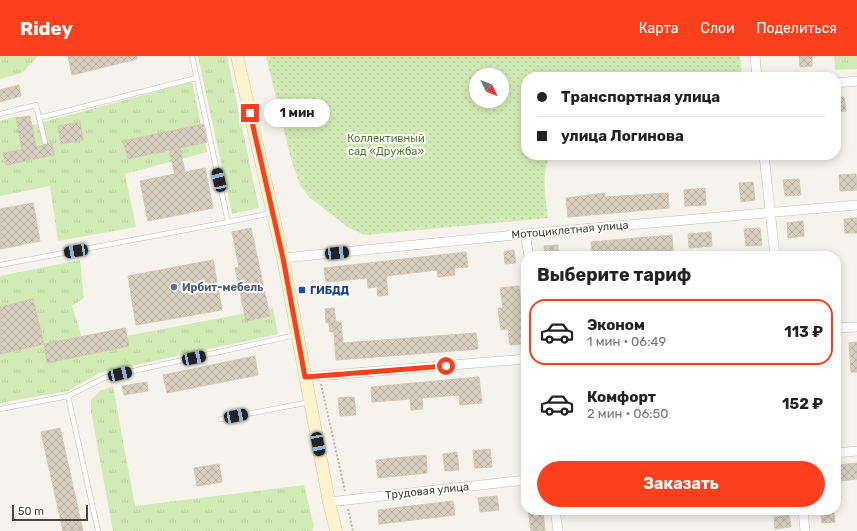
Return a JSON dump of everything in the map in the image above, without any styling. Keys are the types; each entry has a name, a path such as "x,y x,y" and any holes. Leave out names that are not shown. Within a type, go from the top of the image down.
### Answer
{"street":[{"path":"237,56 283,258 329,502 336,531"},
{"path":"755,56 757,72"},
{"path":"841,82 857,81"},
{"path":"765,160 774,251"},
{"name":"Мотоциклетная улица","path":"283,258 526,234 857,205"},
{"path":"526,234 528,251"},
{"path":"841,328 857,327"},
{"path":"305,377 521,360"},
{"path":"841,453 857,451"},
{"name":"Трудовая улица","path":"329,502 521,481"},
{"path":"556,515 558,531"},
{"path":"803,515 805,531"}],"lane":[{"path":"192,56 228,222"},
{"path":"39,118 196,78"},
{"path":"0,114 36,105 45,142"},
{"path":"0,265 273,213"},
{"path":"0,409 68,396 106,377 298,335"},
{"path":"68,396 98,531"},
{"path":"221,419 310,402"}],"path":[{"path":"319,376 353,531"}],"green space":[{"path":"0,56 38,56 22,73 0,79"},
{"path":"198,56 227,56 259,208 232,214"},
{"name":"Коллективный сад «Дружба»","path":"266,56 740,56 742,72 521,72 521,160 549,160 545,177 545,194 548,218 365,235 349,228 309,197 300,185 291,159"},
{"path":"834,56 857,56 857,69 835,70"},
{"path":"192,82 207,152 125,174 136,227 58,241 50,186 0,196 0,121 18,116 21,128"},
{"path":"80,260 84,298 72,306 84,344 273,308 278,334 99,373 68,391 0,403 0,276"},
{"path":"113,386 135,506 304,485 314,526 312,531 113,531 91,411 91,400 100,391"}],"building":[{"path":"68,56 137,56 137,59 72,75"},
{"path":"799,56 812,56 812,66 800,67"},
{"path":"19,85 21,96 0,102 0,90"},
{"path":"841,97 844,97 846,111 841,112"},
{"path":"30,116 36,147 52,143 54,155 6,165 3,153 22,150 16,118"},
{"path":"80,122 83,140 61,144 58,126"},
{"path":"203,124 207,142 180,148 185,172 205,168 213,208 148,221 140,181 175,174 169,150 128,159 123,141"},
{"path":"856,174 857,190 840,191 839,175"},
{"path":"799,179 801,195 785,196 783,180"},
{"path":"753,182 755,200 741,202 739,183"},
{"path":"705,188 706,205 685,206 684,190"},
{"path":"604,193 605,197 668,193 669,208 568,217 566,198"},
{"path":"33,203 40,241 0,249 0,209"},
{"path":"857,218 857,233 845,233 844,219"},
{"path":"803,221 804,236 788,238 787,223"},
{"path":"251,228 270,316 246,321 235,268 239,267 232,232"},
{"path":"760,228 762,245 746,246 744,229"},
{"path":"711,232 712,246 689,248 688,234"},
{"path":"672,235 673,251 592,251 591,242"},
{"path":"558,245 559,251 544,251 544,246"},
{"path":"514,250 516,263 505,264 504,252"},
{"path":"466,252 468,267 454,268 455,275 438,277 437,270 386,276 388,295 378,296 377,287 368,288 367,278 326,282 324,268"},
{"path":"213,260 222,310 136,325 128,276"},
{"path":"519,286 521,305 521,344 510,345 508,329 501,330 498,308 503,308 500,288"},
{"path":"33,299 44,344 0,354 0,307"},
{"path":"334,308 336,322 341,322 343,343 476,333 478,349 336,360 334,332 330,332 329,323 326,323 325,309"},
{"path":"125,328 129,346 47,363 44,344"},
{"path":"857,342 857,372 851,372 849,343"},
{"path":"255,356 258,375 167,393 163,375"},
{"path":"479,377 482,403 460,405 459,395 422,398 423,409 411,410 410,399 372,402 371,387"},
{"path":"147,382 148,391 124,395 122,386"},
{"path":"354,397 356,415 340,416 338,398"},
{"path":"60,428 83,531 63,531 41,432"},
{"path":"490,449 492,467 475,468 473,451"},
{"path":"457,452 459,470 445,471 443,454"},
{"path":"426,455 427,473 378,478 376,460"},
{"path":"857,463 857,479 841,481 841,465"},
{"path":"219,464 222,482 197,486 194,468"},
{"path":"497,496 499,510 480,512 478,498"},
{"path":"453,501 455,515 379,524 378,510"},
{"path":"529,515 543,515 545,531 531,531"},
{"path":"789,515 791,527 775,529 774,517"},
{"path":"821,515 834,515 835,522 822,523"}],"place":[{"name":"Ирбит-мебель","path":"174,287"},
{"name":"ГИБДД","path":"302,290"}],"route":[{"path":"250,113 283,258 305,377 446,366"}]}
